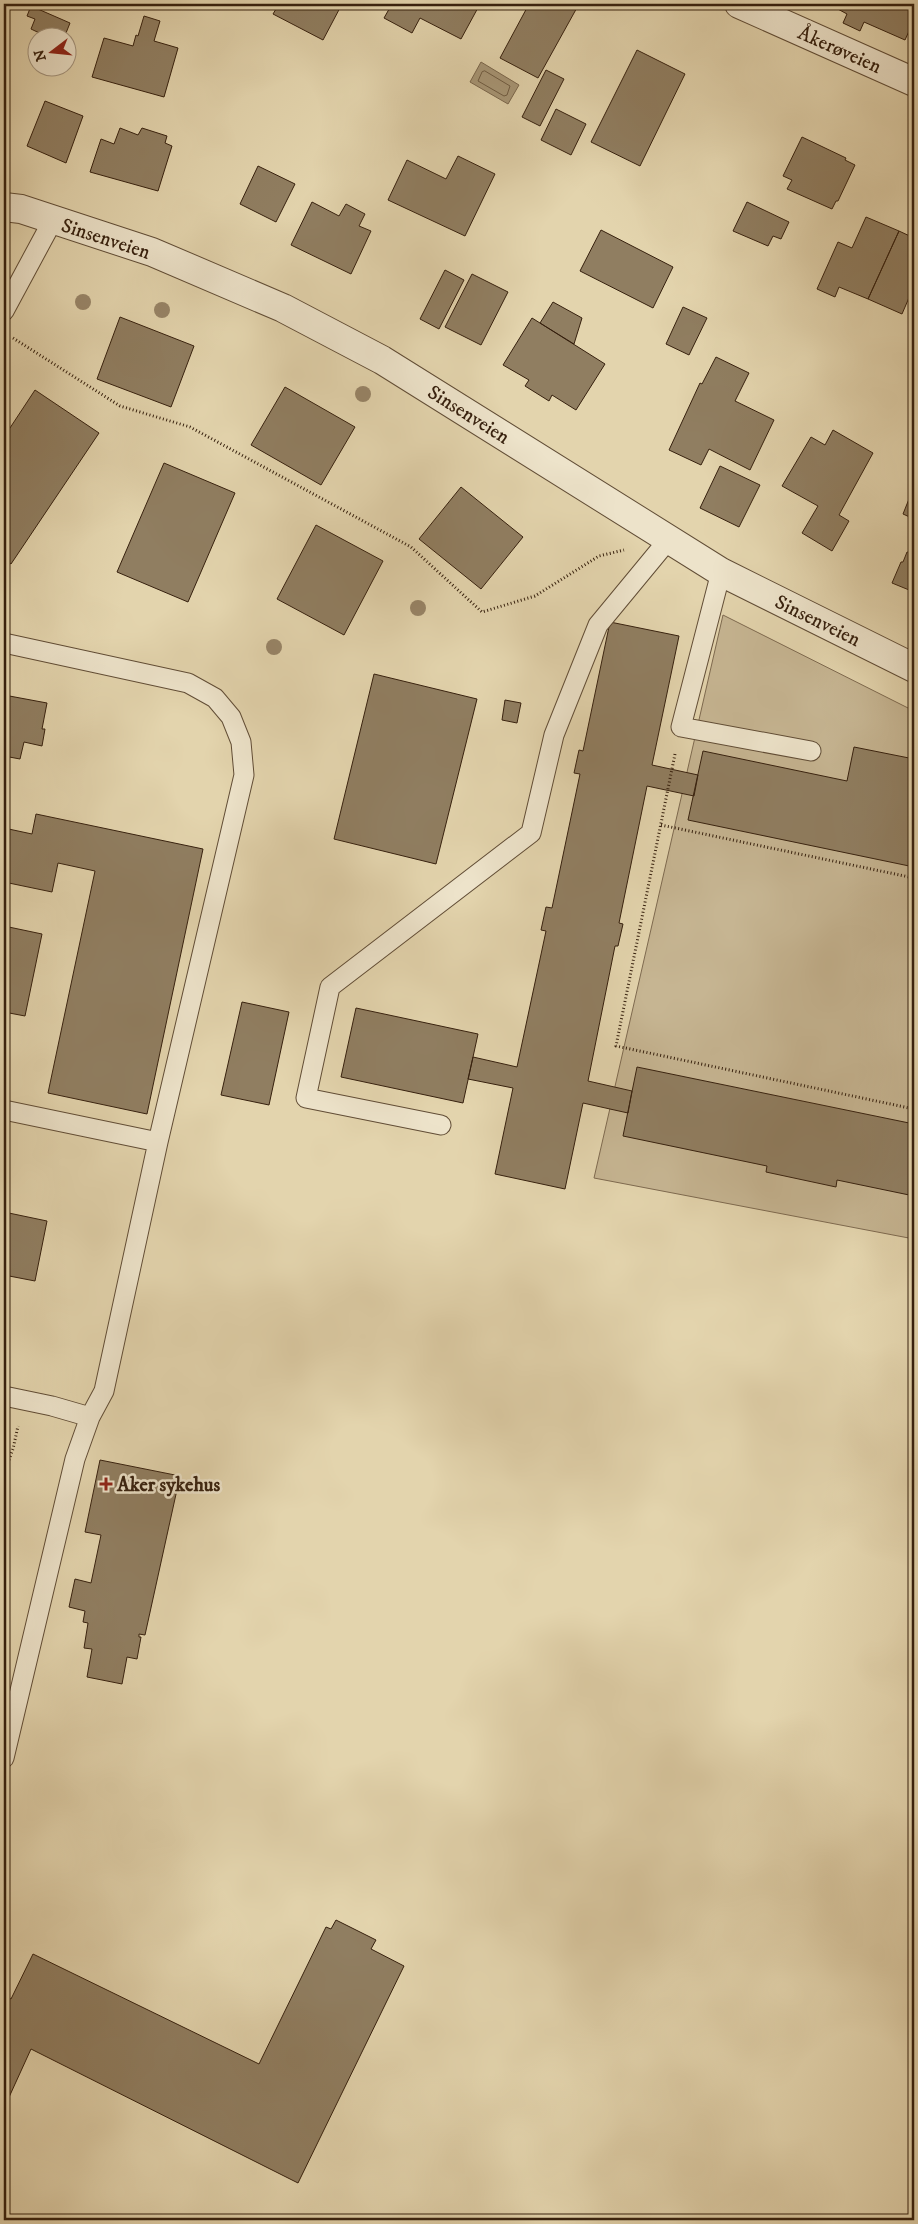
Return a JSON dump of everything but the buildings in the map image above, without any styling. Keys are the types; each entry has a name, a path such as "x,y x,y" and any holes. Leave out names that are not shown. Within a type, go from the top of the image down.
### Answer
{"street":[{"name":"Åkerøveien","path":"739,4 914,82"},
{"name":"Sinsenveien","path":"4,207 21,209 152,252 283,308 382,360 721,572 914,668"}],"lane":[{"path":"4,311 53,220"},
{"path":"441,1125 306,1098 330,987 532,832 554,735 598,625 669,540"},
{"path":"721,572 681,727 811,751"},
{"path":"4,643 188,683 215,698 231,717 241,742 244,775 158,1142 104,1391 90,1417 75,1459 4,1758"},
{"path":"4,1110 158,1142"},
{"path":"4,1396 52,1406 90,1417"}],"path":[{"path":"11,338 120,406 190,427 411,547 482,612 535,596 599,556 669,540"},
{"path":"681,727 616,1046 914,1109"},
{"path":"661,825 914,878"},
{"path":"4,1473 13,1449 19,1423"}],"shaded area":[{"path":"723,615 914,711 914,1239 594,1178"}],"water":[{"path":"481,62 519,85 508,104 470,82"}],"place":[{"name":"Aker sykehus","path":"106,1484"}]}
